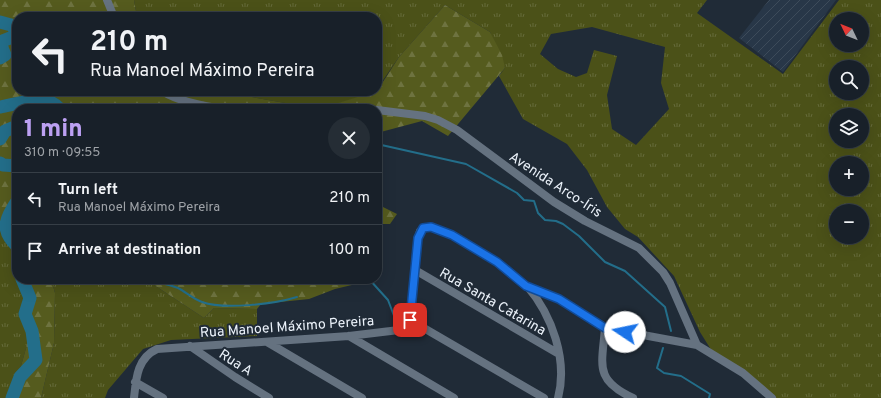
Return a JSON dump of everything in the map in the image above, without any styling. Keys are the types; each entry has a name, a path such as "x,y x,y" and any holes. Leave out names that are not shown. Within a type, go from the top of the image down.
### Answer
{"street":[{"path":"107,0 112,12"},
{"path":"172,96 196,104"},
{"name":"Avenida Arco-Íris","path":"382,109 425,116 438,120 457,130 554,202 585,221 639,248 663,272 670,283 697,345"},
{"path":"544,398 410,320 420,232 423,228 431,227 452,235 471,245 497,262 526,286 538,301 554,334 559,354 562,371 558,398"},
{"name":"Rua Santa Catarina","path":"415,270 559,354"},
{"path":"526,286 559,299 605,328 697,345 743,373 772,398"},
{"name":"Rua Manoel Máximo Pereira","path":"134,398 136,382 141,364 152,351 163,348 349,336 399,330 407,325 410,320"},
{"path":"605,328 602,361 603,373 608,382 616,389 633,398"},
{"path":"349,336 454,398"},
{"path":"267,342 362,398"},
{"name":"Rua A","path":"190,346 234,377 269,398"},
{"path":"136,382 164,398"}],"shaded area":[{"path":"769,0 836,0 783,72 739,38"}],"green space":[{"path":"0,0 134,0 136,12 12,12 12,96 246,96 291,104 12,104 12,254 3,226 0,222"},
{"path":"134,0 707,0 697,13 783,74 829,13 829,52 869,52 869,12 830,12 839,0 881,0 881,398 768,398 759,386 715,356 700,332 674,276 638,237 625,229 607,207 587,170 567,144 523,119 499,76 505,68 490,32 445,5 399,57 382,82 382,12 136,12","holes":["592,27 665,47 661,83 669,109 636,145 612,129 607,95 617,56 594,50 587,73 576,77 558,69 540,54 551,34"]},
{"path":"445,5 490,32 502,55 505,68 448,136 422,121 382,132 382,104 335,104 361,96 382,96 382,83 399,57"},
{"path":"246,96 364,96 336,104 291,104"},
{"path":"382,206 397,214 390,224 382,224"},
{"path":"0,222 3,226 12,254 12,284 21,284 30,334 12,398 0,398"},
{"path":"21,284 52,284 55,293 54,343 41,398 12,398 30,334"},
{"path":"52,284 153,284 204,318 214,308 257,309 257,336 171,340 143,349 108,390 105,398 41,398 54,343 55,293"},
{"path":"153,284 356,284 335,289 309,299 261,304 257,309 214,308 204,318"}],"waterway":[{"path":"0,22 12,26"},
{"path":"0,42 12,37"},
{"path":"0,43 5,55 0,58"},
{"path":"14,104 32,101 54,104"},
{"path":"0,107 12,104"},
{"path":"0,139 5,131 12,128"},
{"path":"382,145 466,164 517,193 524,200 534,201 538,213 545,220 556,221 563,224 579,236 605,262 625,271 665,307 671,331"},
{"path":"0,163 3,165 12,166"},
{"path":"12,210 6,224 8,235 12,240"},
{"path":"12,398 20,377 36,360 32,331 25,314 30,298 24,284"},
{"path":"166,284 178,288 199,301 223,306 263,304 297,297"},
{"path":"374,284 388,300 396,321"},
{"path":"663,348 657,368 664,373 681,376 710,394 709,398"}],"route":[{"path":"410,320 418,238 423,228 431,227 452,235 471,245 497,262 526,286 539,289 559,299 605,328 625,332"}]}
